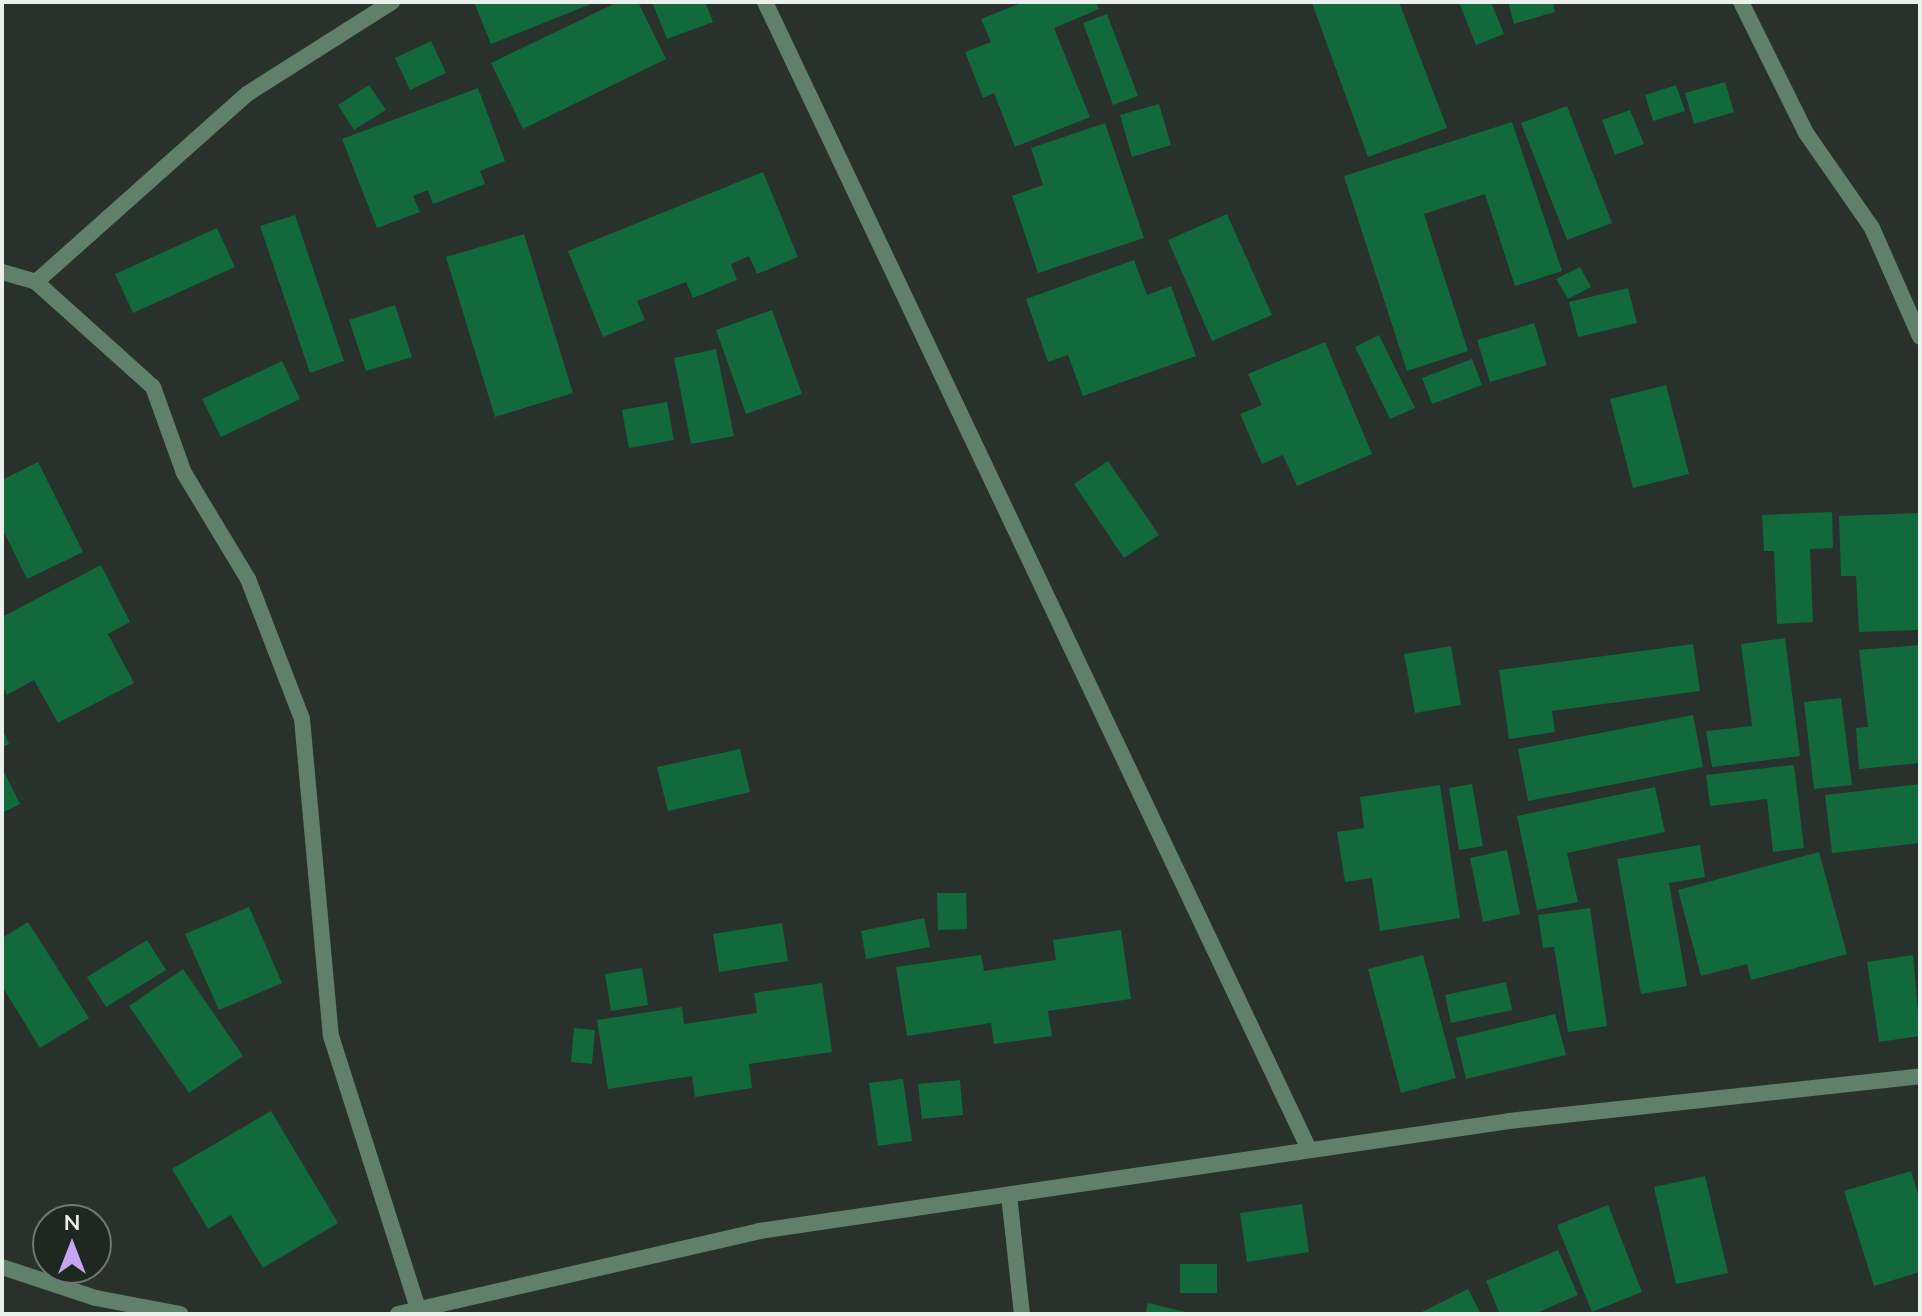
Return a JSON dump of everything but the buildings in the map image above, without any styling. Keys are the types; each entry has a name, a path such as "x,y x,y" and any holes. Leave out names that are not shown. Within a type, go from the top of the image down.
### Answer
{"street":[{"path":"36,282 247,94 392,2"},
{"path":"765,2 1309,1149"},
{"path":"1741,2 1806,133 1872,228 1920,337"},
{"path":"2,272 36,282 153,387 184,473 248,579 302,719 331,1036 419,1311"},
{"path":"398,1314 567,1271 759,1231 1309,1149 1920,1076"},
{"path":"1009,1195 1022,1314"},
{"path":"2,1267 96,1298 180,1314"}]}
